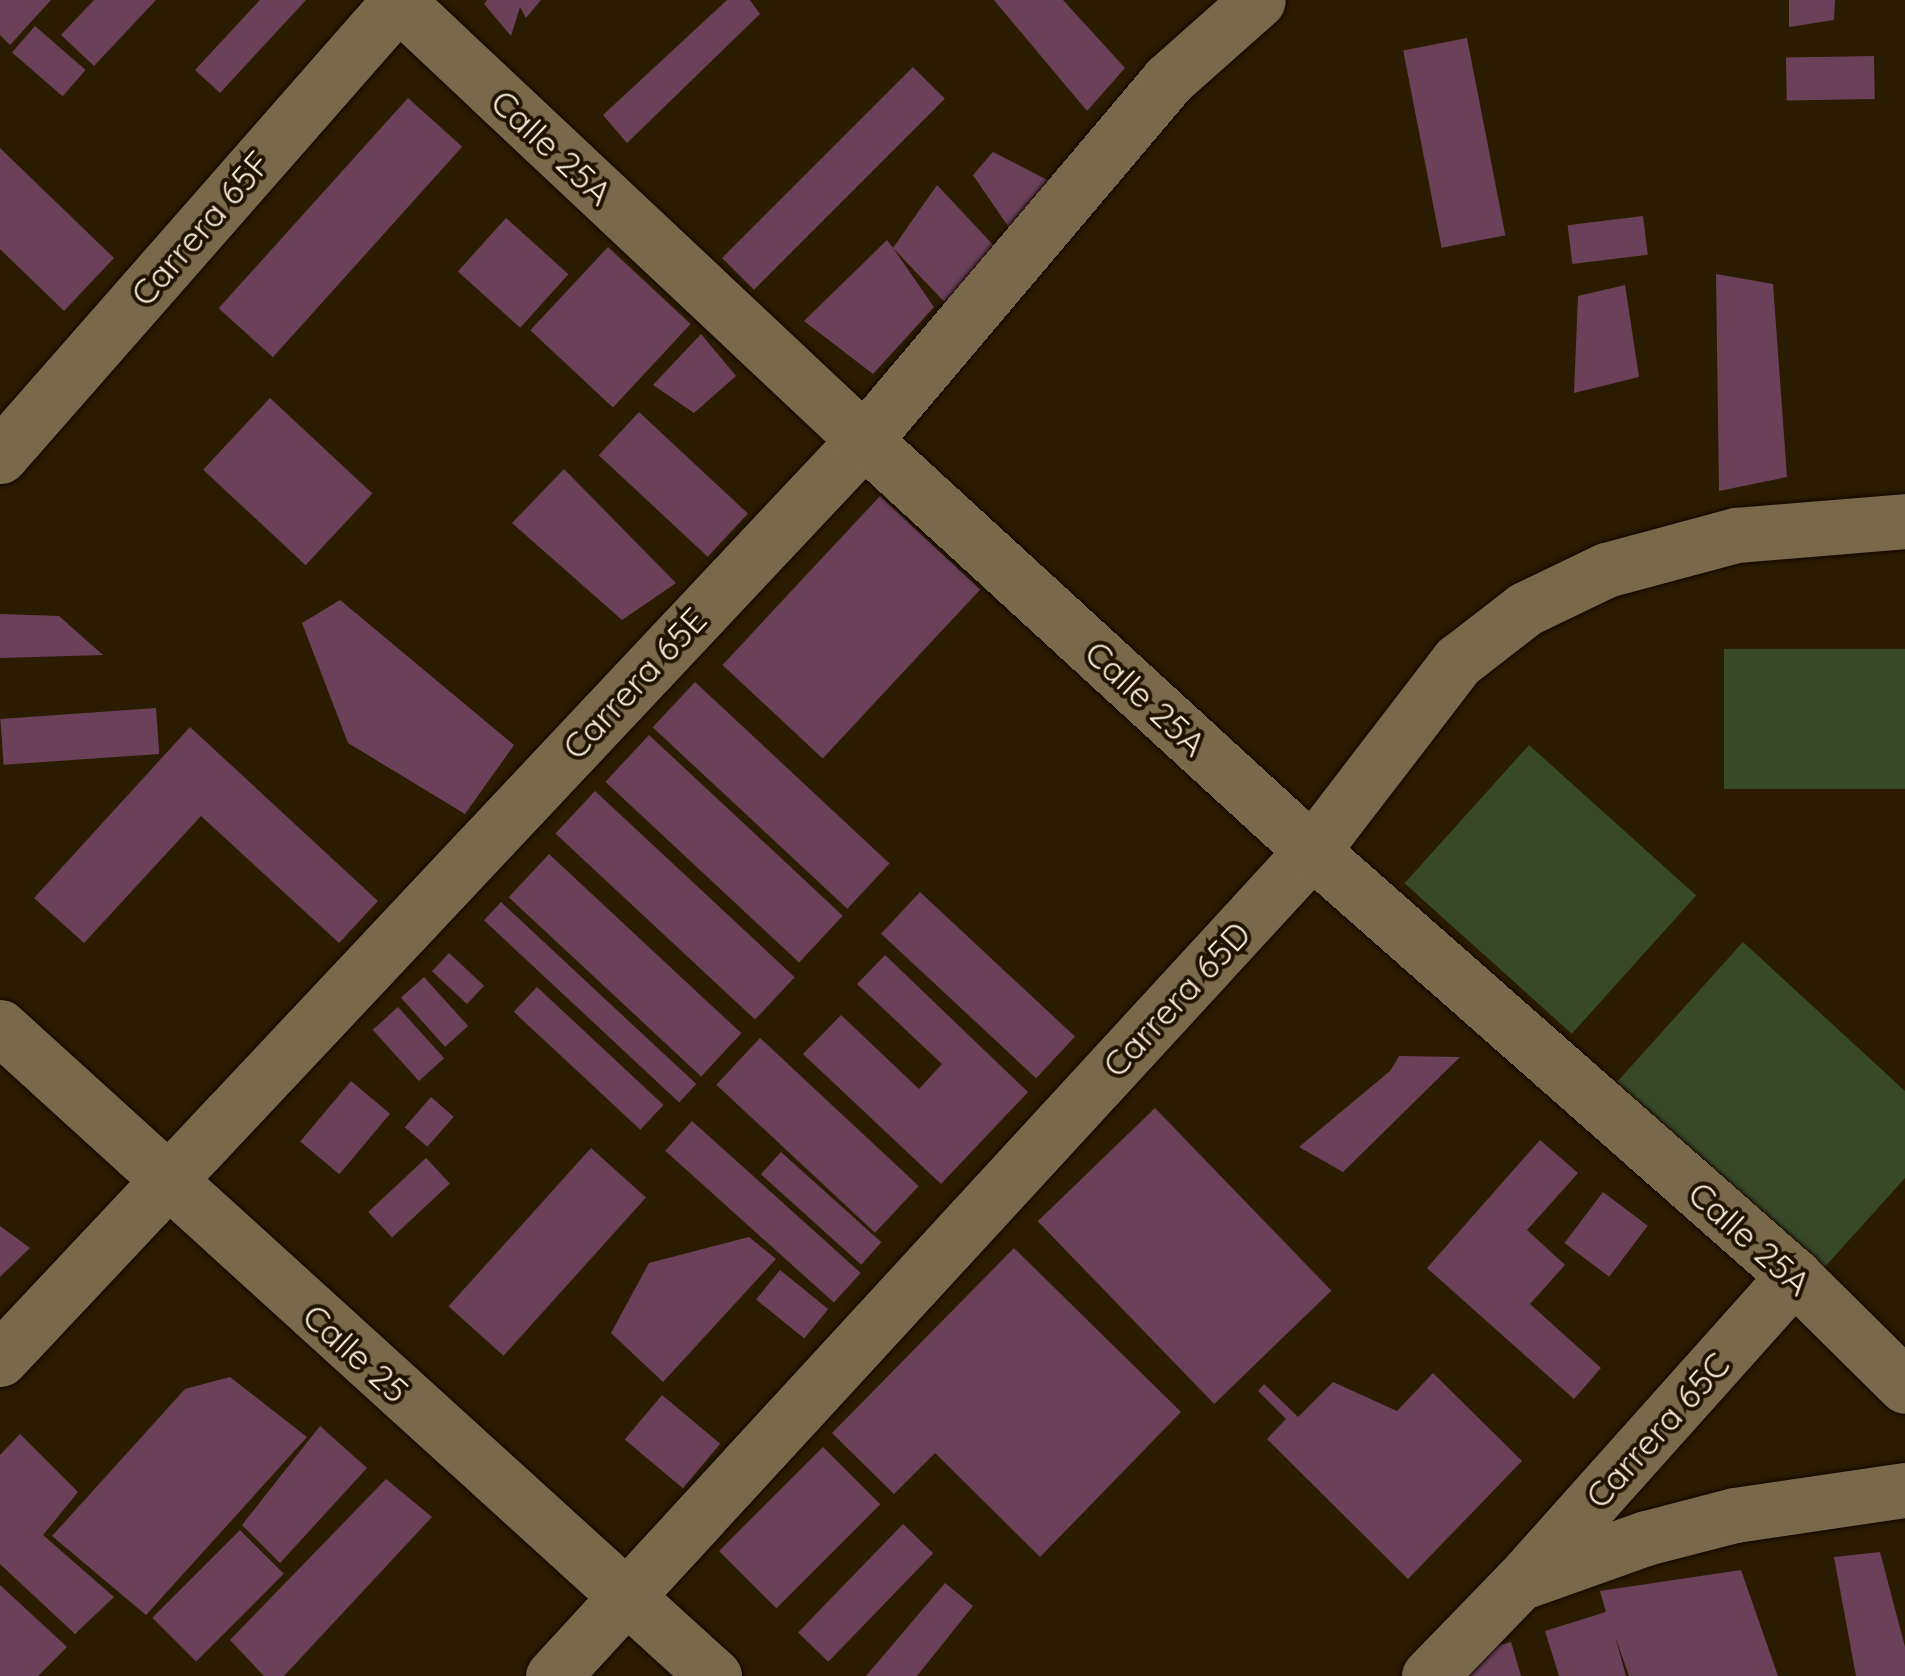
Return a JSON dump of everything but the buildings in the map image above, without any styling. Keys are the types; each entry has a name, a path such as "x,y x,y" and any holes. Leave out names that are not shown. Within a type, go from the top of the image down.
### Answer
{"street":[{"name":"Carrera 65E","path":"0,1359 164,1180 864,440 1168,80 1258,0"},
{"name":"Calle 25A","path":"398,1 864,440 1312,851 1794,1276 1905,1386"},
{"name":"Carrera 65F","path":"0,456 398,1"},
{"name":"Carrera 65D","path":"553,1676 1312,851 1458,661 1525,609 1606,570 1736,535 1905,520"},
{"name":"Calle 25","path":"0,1027 714,1676"},
{"name":"Carrera 65C","path":"1429,1676 1519,1584 1794,1276"},
{"name":"Carrera 65C","path":"1519,1584 1646,1538 1735,1515 1905,1490"}],"green space":[{"path":"1724,649 1905,649 1905,789 1724,789"},
{"path":"1529,745 1696,896 1572,1034 1405,883"},
{"path":"1743,942 1905,1091 1905,1178 1822,1270 1617,1082"}]}
